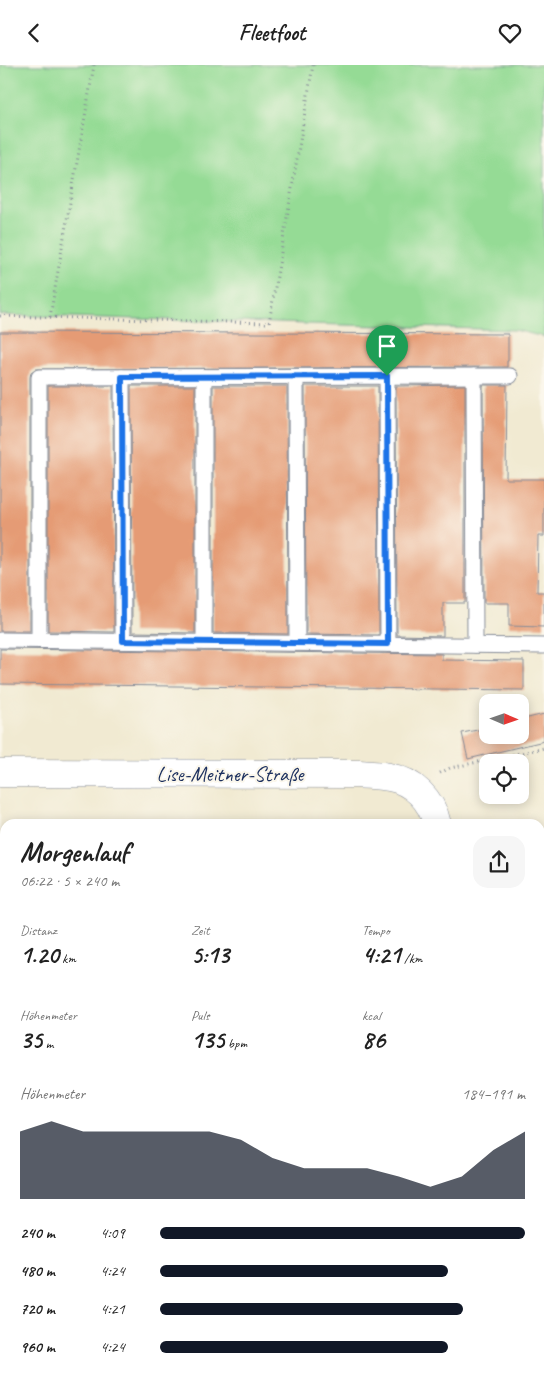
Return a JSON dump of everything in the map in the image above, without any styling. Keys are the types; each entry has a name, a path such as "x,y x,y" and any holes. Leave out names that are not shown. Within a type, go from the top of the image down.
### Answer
{"street":[{"name":"Lise-Meitner-Straße","path":"0,773 358,774 391,777 414,787 428,801 435,819"}],"lane":[{"path":"387,376 388,644"},
{"path":"474,376 475,645"},
{"path":"39,640 38,377 510,376"},
{"path":"122,377 123,641"},
{"path":"204,377 204,642"},
{"path":"296,377 297,643"},
{"path":"0,640 544,646"}],"path":[{"path":"50,317 94,65"},
{"path":"0,316 269,323 313,65"},
{"path":"414,787 450,768 544,748"}],"green space":[{"path":"0,65 544,65 544,337 515,330 0,315"}],"building":[{"path":"0,332 508,334 508,361 507,367 35,369 31,372 30,377 30,631 0,631"},
{"path":"465,385 465,603 443,603 443,636 397,635 396,386"},
{"path":"483,385 507,385 506,479 544,479 544,536 538,536 537,592 544,592 544,627 509,626 509,603 484,603"},
{"path":"48,386 113,386 114,632 48,631"},
{"path":"131,386 195,386 195,633 132,632"},
{"path":"213,386 287,386 288,634 213,633"},
{"path":"305,386 378,386 379,635 306,634"},
{"path":"0,649 442,654 442,660 524,661 524,690 0,684"},
{"path":"544,714 544,741 489,754 479,754 479,756 468,759 462,733 479,730 479,744 529,744 529,718"}],"route":[{"path":"387,376 388,644 123,641 122,377 387,376"}]}
